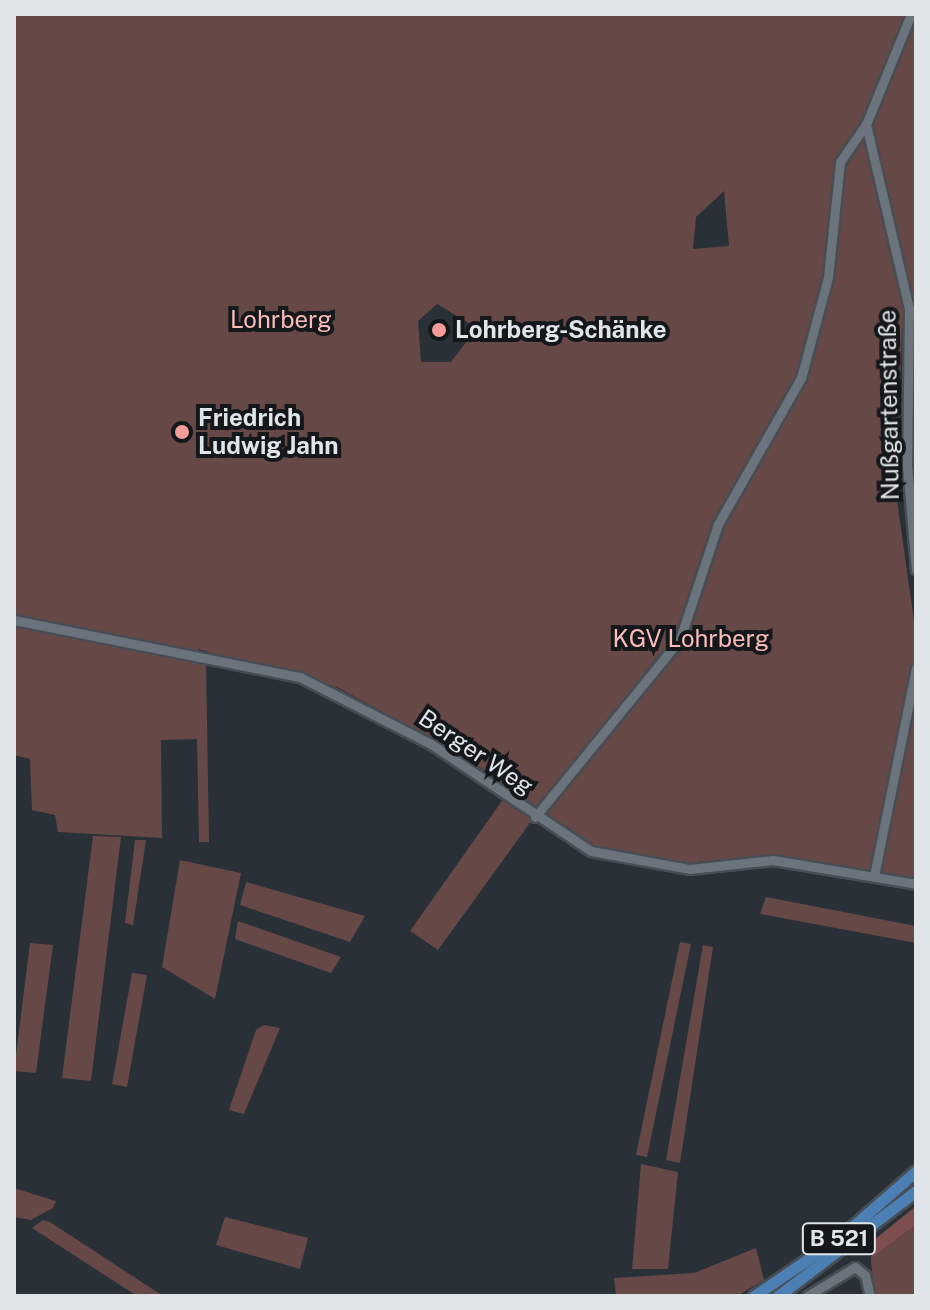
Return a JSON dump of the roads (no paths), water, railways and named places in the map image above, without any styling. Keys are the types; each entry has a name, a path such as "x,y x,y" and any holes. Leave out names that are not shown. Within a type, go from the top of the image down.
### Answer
{"main road":[{"name":"B 521","path":"754,1296 843,1235 916,1171"},
{"name":"B 521","path":"778,1296 916,1191"}],"street":[{"path":"535,817 680,639 718,524 801,378 828,277 846,145 866,124 911,14"},
{"name":"Nußgartenstraße","path":"866,124 909,309 907,465 916,570"},
{"name":"Berger Weg","path":"14,620 300,677 431,744 535,817 591,851 638,863 690,869 773,860 916,884"},
{"path":"874,876 916,668"},
{"path":"807,1296 855,1267 865,1275 870,1296"}],"place":[{"name":"Lohrberg-Schänke","path":"439,330"},
{"name":"Friedrich Ludwig Jahn","path":"182,432"}],"park label":[{"name":"Lohrberg","path":"281,320"},
{"name":"KGV Lohrberg","path":"691,639"}]}
